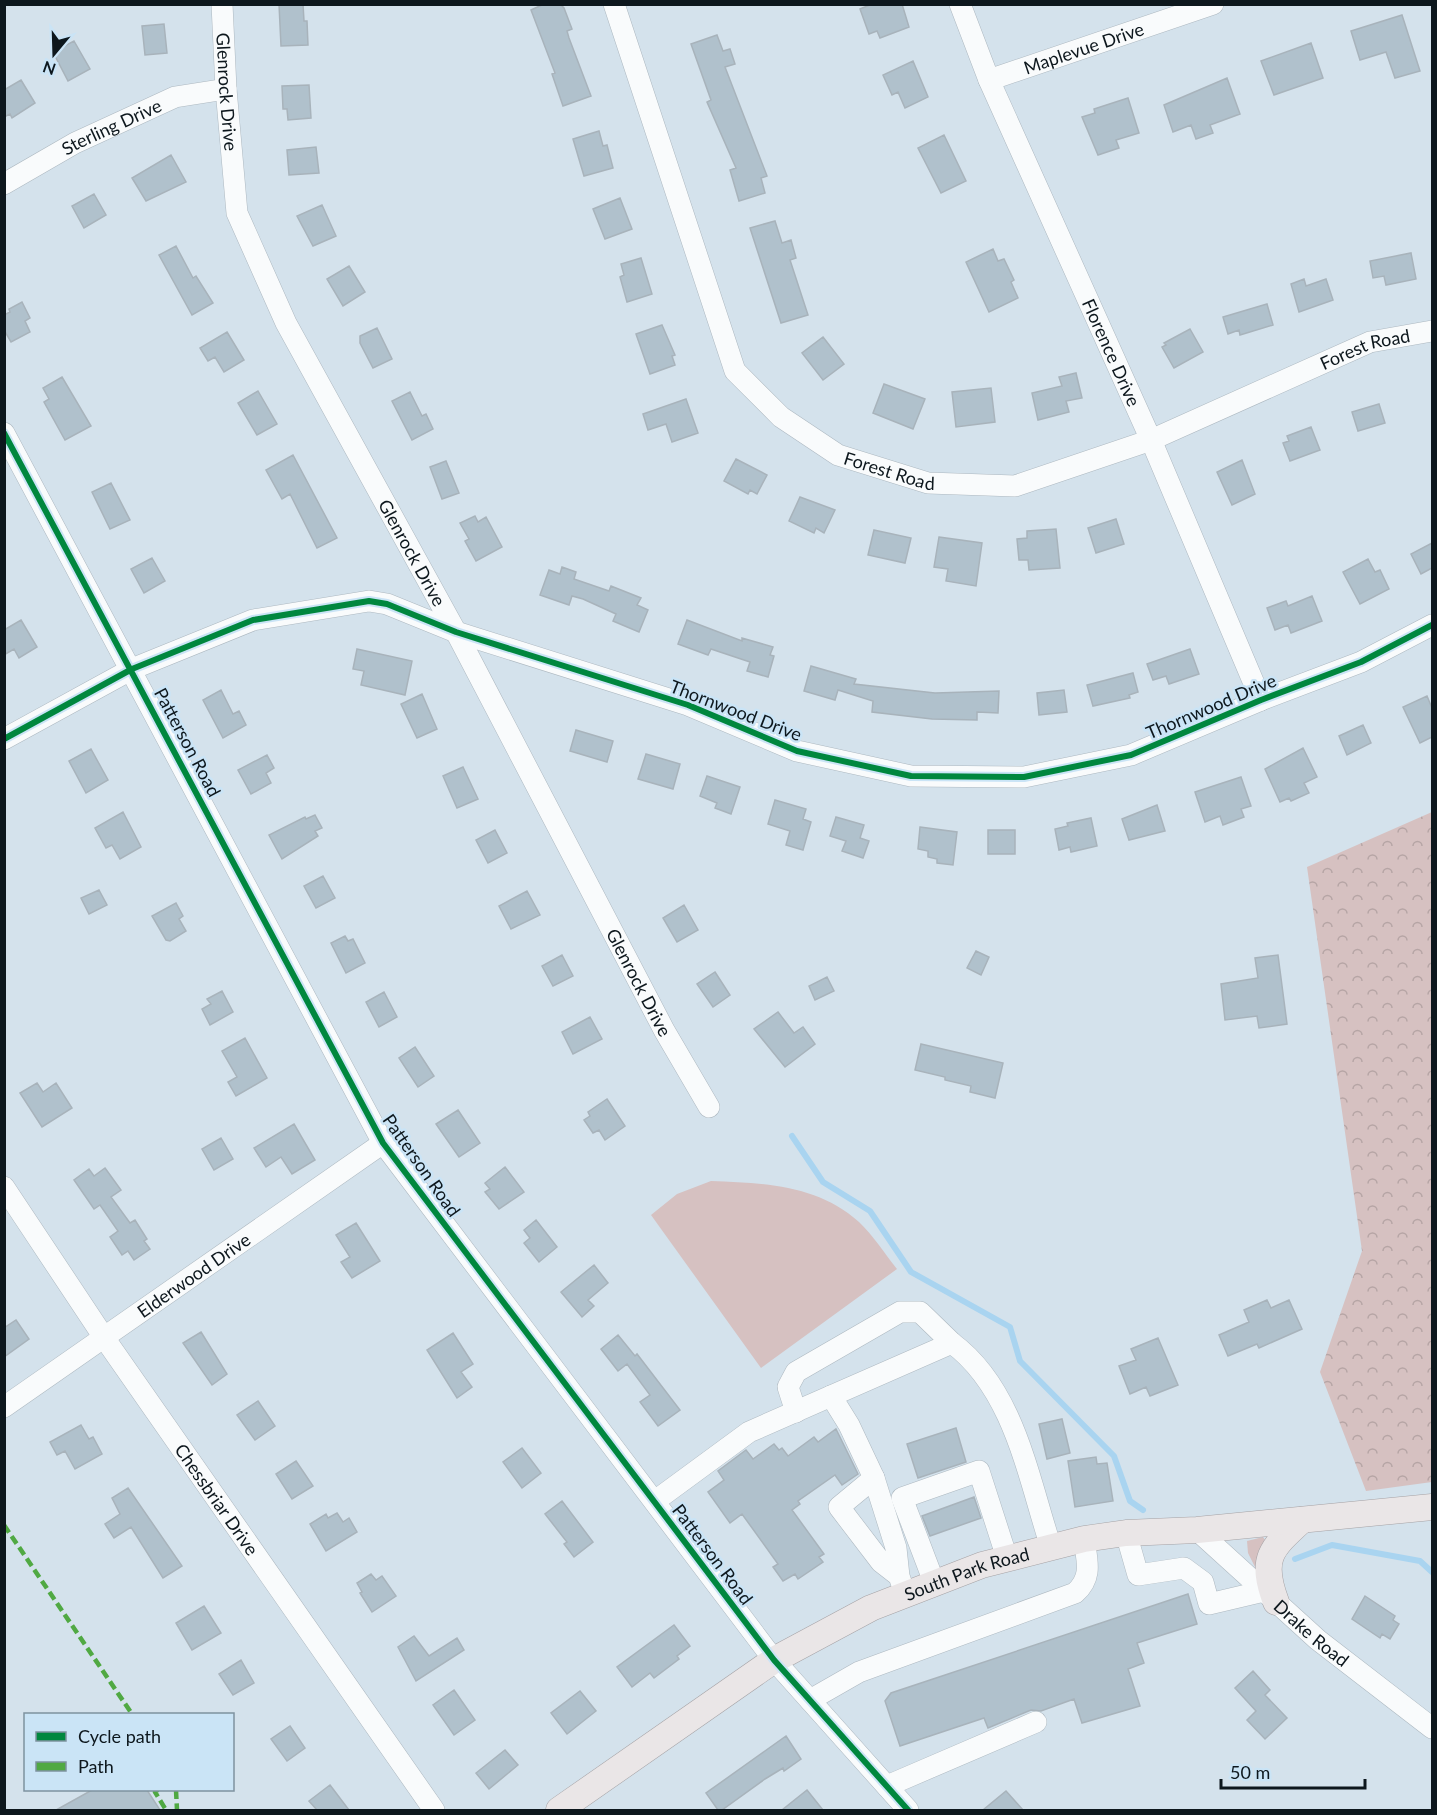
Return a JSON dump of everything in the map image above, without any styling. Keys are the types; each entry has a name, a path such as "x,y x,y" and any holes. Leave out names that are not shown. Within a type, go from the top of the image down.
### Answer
{"main road":[{"name":"South Park Road","path":"559,1810 774,1660 871,1608 902,1585 934,1582 1007,1558 1084,1539 1126,1533 1197,1530 1432,1507"},
{"path":"1270,1597 1267,1578 1269,1560 1278,1542 1302,1520"}],"street":[{"name":"Glenrock Drive","path":"222,4 226,88 237,213 286,323 456,632 664,1030 709,1107"},
{"name":"Forest Road","path":"614,4 735,371 781,417 838,455 928,483 1016,486 1151,440 1370,342 1432,331"},
{"name":"Florence Drive","path":"960,4 989,80 1151,440 1261,700"},
{"name":"Maplevue Drive","path":"989,80 1213,4"},
{"name":"Sterling Drive","path":"4,184 75,143 175,97 226,88"},
{"name":"Patterson Road","path":"4,433 383,1143 774,1660 908,1810"},
{"name":"Thornwood Drive","path":"4,739 132,669 253,620 369,601 387,604 456,632 688,705 797,751 911,776 1024,777 1131,755 1261,700 1361,662 1432,625"},
{"name":"Elderwood Drive","path":"4,1407 105,1339 383,1143"},
{"name":"Chessbriar Drive","path":"4,1187 105,1339 434,1810"},
{"path":"796,1412 788,1387 796,1372 900,1312 920,1312 984,1373 1012,1425 1051,1547"},
{"path":"655,1501 749,1432 952,1343"},
{"path":"831,1396 849,1425 874,1478 896,1548 902,1585"},
{"path":"934,1582 902,1498 979,1471 1007,1558"},
{"path":"874,1478 839,1506 881,1562 902,1585"},
{"name":"Drake Road","path":"1197,1530 1318,1640 1432,1728"},
{"path":"1126,1533 1138,1575 1184,1568 1203,1582 1209,1604 1270,1597"},
{"path":"810,1700 860,1672 1075,1593 1085,1584 1089,1575 1084,1539"},
{"path":"886,1786 1036,1722"}],"green space":[{"path":"1432,812 1432,1482 1366,1491 1320,1372 1362,1251 1307,867"},
{"path":"711,1181 790,1188 826,1200 859,1222 897,1269 761,1368 651,1215 677,1194"},
{"path":"1263,1537 1265,1540 1255,1567 1248,1553 1247,1541"}],"building":[{"path":"279,4 303,4 304,21 307,21 308,45 281,46"},
{"path":"544,4 560,4 564,8 572,29 567,31 569,38 591,96 563,106 552,74 555,73 531,10"},
{"path":"872,4 902,4 909,27 880,38 877,31 869,34 860,9"},
{"path":"1402,15 1420,71 1395,78 1386,52 1360,60 1351,31"},
{"path":"164,24 167,53 145,55 142,26"},
{"path":"717,35 723,51 730,49 735,64 725,67 767,176 761,178 765,193 739,201 730,170 736,168 707,102 711,100 691,44"},
{"path":"74,41 90,69 68,81 53,52"},
{"path":"1311,43 1323,78 1274,95 1261,61"},
{"path":"913,61 928,97 905,108 898,92 892,95 883,75"},
{"path":"1227,78 1240,114 1210,125 1213,133 1196,139 1191,125 1173,132 1164,105"},
{"path":"21,80 35,103 12,118 10,114 4,117 4,90"},
{"path":"309,85 311,118 288,120 287,109 283,109 282,86"},
{"path":"1128,98 1139,133 1116,140 1119,148 1098,155 1082,117 1095,113 1094,109"},
{"path":"599,131 603,146 607,145 613,168 584,176 573,139"},
{"path":"944,135 966,181 941,193 918,148"},
{"path":"316,147 319,173 289,175 287,150"},
{"path":"171,155 186,182 146,201 132,178"},
{"path":"94,194 106,215 84,228 72,206"},
{"path":"620,198 632,229 605,239 593,209"},
{"path":"322,205 336,236 313,246 297,216"},
{"path":"775,221 782,243 791,240 796,258 790,260 808,315 781,323 750,228"},
{"path":"176,246 193,278 196,276 213,303 192,315 159,255"},
{"path":"993,249 998,261 1004,259 1014,280 1011,282 1018,298 989,312 966,262"},
{"path":"1411,253 1416,279 1386,285 1384,276 1373,278 1370,261"},
{"path":"641,258 652,294 627,302 620,277 624,275 621,264"},
{"path":"349,266 365,292 343,306 327,279"},
{"path":"1304,279 1306,286 1326,279 1333,300 1299,312 1291,284"},
{"path":"22,302 30,318 25,321 30,332 11,342 4,330 4,315 10,312 9,309"},
{"path":"1267,304 1273,325 1240,335 1239,330 1228,334 1223,317"},
{"path":"662,325 675,355 672,356 675,365 650,374 636,334"},
{"path":"377,328 392,359 373,368 360,343 360,336"},
{"path":"1190,329 1203,352 1174,368 1162,347 1166,345 1164,343"},
{"path":"227,332 244,360 224,372 215,357 208,361 200,348"},
{"path":"823,337 844,364 823,380 802,353"},
{"path":"1076,373 1082,398 1066,401 1069,412 1038,420 1032,393 1062,386 1059,377"},
{"path":"62,377 91,426 65,440 44,402 49,399 43,388"},
{"path":"884,384 925,399 913,429 873,413"},
{"path":"991,388 995,422 956,427 952,392"},
{"path":"258,391 277,424 257,435 238,403"},
{"path":"410,392 422,416 426,414 433,429 412,440 392,401"},
{"path":"686,399 698,433 672,442 666,424 648,430 643,414"},
{"path":"1379,404 1385,423 1358,431 1352,412"},
{"path":"1311,427 1320,450 1290,461 1283,443 1289,441 1287,436"},
{"path":"293,455 337,538 317,548 290,494 282,499 266,470"},
{"path":"736,459 767,475 757,494 750,490 748,494 724,481"},
{"path":"1242,460 1255,494 1232,505 1217,472"},
{"path":"446,461 459,493 442,499 430,467"},
{"path":"111,483 130,520 110,529 92,492"},
{"path":"800,497 835,510 824,533 816,528 814,533 789,521"},
{"path":"475,516 478,522 486,517 502,547 476,561 465,541 469,539 460,523"},
{"path":"1116,519 1124,544 1096,553 1088,528"},
{"path":"1056,529 1060,568 1029,570 1028,560 1019,560 1017,539 1027,538 1027,531"},
{"path":"874,530 911,538 905,563 868,555"},
{"path":"939,537 982,543 976,586 946,581 948,569 934,567"},
{"path":"1432,543 1432,568 1421,574 1411,554"},
{"path":"152,558 165,581 144,593 131,569"},
{"path":"1368,559 1375,572 1380,570 1389,589 1360,604 1343,572"},
{"path":"562,567 576,572 574,579 609,591 611,586 641,598 637,605 648,610 639,632 613,621 616,614 583,599 572,596 569,605 540,595 549,570 560,574"},
{"path":"1312,596 1322,621 1291,633 1288,625 1275,630 1267,608 1286,601 1288,606"},
{"path":"21,620 37,647 19,658 14,649 4,655 4,630"},
{"path":"687,620 742,641 742,638 773,647 770,655 774,656 768,677 747,671 750,662 711,649 708,655 678,644"},
{"path":"357,649 412,661 405,695 361,685 364,671 353,669"},
{"path":"1190,649 1199,674 1169,684 1166,676 1153,680 1147,664"},
{"path":"811,666 856,679 854,684 935,693 999,691 998,713 977,712 977,720 932,719 872,712 873,701 838,690 835,700 804,691"},
{"path":"1133,673 1138,692 1129,695 1130,698 1093,706 1087,685"},
{"path":"221,690 233,714 239,711 246,725 223,738 203,700"},
{"path":"1064,690 1067,712 1039,715 1037,693"},
{"path":"422,694 437,729 417,738 401,704"},
{"path":"1427,696 1432,708 1432,737 1420,743 1403,707"},
{"path":"1363,725 1371,743 1347,755 1339,736"},
{"path":"576,730 613,741 607,762 570,751"},
{"path":"1303,748 1317,777 1304,783 1309,793 1291,801 1289,798 1280,802 1265,769"},
{"path":"91,749 108,780 86,793 69,761"},
{"path":"646,754 680,764 673,789 638,779"},
{"path":"267,755 274,768 266,773 271,783 251,794 238,770"},
{"path":"463,767 478,799 457,808 443,776"},
{"path":"707,776 740,787 731,814 715,808 717,803 700,796"},
{"path":"1241,777 1251,806 1241,809 1244,817 1223,825 1220,816 1205,822 1195,792"},
{"path":"775,800 806,809 803,819 811,822 803,850 786,845 790,831 768,824"},
{"path":"1157,805 1165,831 1129,840 1122,819"},
{"path":"123,812 141,847 120,859 112,845 106,848 95,828"},
{"path":"315,815 322,828 315,831 318,836 282,859 269,835 305,817 306,819"},
{"path":"836,817 864,825 860,838 869,841 863,858 842,851 846,841 830,836"},
{"path":"1091,818 1097,846 1071,852 1070,847 1059,850 1055,829 1068,826 1067,823"},
{"path":"920,827 957,832 953,865 937,863 937,859 928,857 928,851 918,849"},
{"path":"495,830 507,853 488,863 476,840"},
{"path":"988,830 1015,830 1015,854 988,854"},
{"path":"323,876 335,898 316,908 304,886"},
{"path":"99,890 107,905 89,914 81,898"},
{"path":"527,891 540,915 511,929 499,906"},
{"path":"176,903 183,916 179,919 186,931 170,941 166,940 152,916"},
{"path":"684,905 698,930 677,942 663,918"},
{"path":"345,936 348,941 353,939 365,963 346,973 331,943"},
{"path":"976,951 989,957 981,975 967,968"},
{"path":"562,955 573,976 553,986 542,966"},
{"path":"1278,955 1287,1024 1259,1028 1257,1016 1225,1020 1221,984 1258,978 1255,958"},
{"path":"715,972 730,995 713,1007 697,984"},
{"path":"827,977 834,991 815,1000 809,986"},
{"path":"222,991 233,1012 210,1025 202,1009 211,1004 207,999"},
{"path":"384,992 397,1017 379,1027 366,1002"},
{"path":"778,1012 794,1033 803,1027 815,1044 785,1067 754,1029"},
{"path":"590,1017 602,1039 573,1054 562,1032"},
{"path":"245,1038 267,1078 236,1096 228,1082 237,1077 222,1051"},
{"path":"921,1044 1003,1063 995,1098 970,1092 971,1086 915,1070"},
{"path":"415,1047 434,1076 418,1087 399,1058"},
{"path":"37,1083 43,1092 56,1083 72,1108 42,1127 20,1093"},
{"path":"607,1099 625,1126 605,1140 599,1130 593,1133 584,1120 590,1116 588,1112"},
{"path":"458,1110 480,1143 459,1157 436,1124"},
{"path":"294,1124 315,1160 292,1174 281,1157 266,1167 254,1148"},
{"path":"221,1138 233,1159 214,1170 202,1149"},
{"path":"505,1167 524,1192 499,1209 485,1192 490,1189 485,1183"},
{"path":"105,1168 121,1190 111,1197 130,1223 135,1220 147,1239 144,1241 150,1249 134,1260 128,1251 122,1255 110,1237 118,1231 100,1205 94,1209 74,1180 89,1169 94,1176"},
{"path":"536,1220 557,1247 539,1262 524,1243 530,1238 524,1230"},
{"path":"356,1223 380,1261 352,1278 341,1262 350,1257 336,1235"},
{"path":"594,1265 608,1283 588,1300 594,1306 582,1317 561,1292"},
{"path":"1267,1300 1271,1308 1289,1300 1302,1329 1259,1348 1257,1344 1228,1356 1219,1335 1249,1322 1244,1310"},
{"path":"16,1320 29,1339 4,1357 4,1328"},
{"path":"201,1332 227,1374 212,1385 183,1343"},
{"path":"453,1333 473,1364 461,1372 472,1387 457,1398 427,1350"},
{"path":"618,1335 635,1356 637,1354 680,1410 658,1426 640,1402 650,1395 627,1364 618,1371 601,1349"},
{"path":"1158,1338 1178,1385 1150,1396 1146,1387 1130,1394 1119,1366 1136,1360 1131,1349"},
{"path":"258,1401 275,1426 255,1440 237,1415"},
{"path":"1062,1419 1070,1453 1047,1459 1039,1424"},
{"path":"81,1425 89,1439 93,1437 102,1454 75,1469 65,1451 57,1455 50,1442"},
{"path":"956,1428 966,1462 918,1478 907,1444"},
{"path":"836,1429 858,1474 842,1485 835,1475 798,1501 800,1504 792,1510 824,1554 819,1557 823,1562 798,1579 795,1574 783,1581 773,1567 778,1564 742,1514 730,1523 708,1492 724,1480 718,1471 746,1450 753,1459 774,1444 779,1450 782,1448 788,1456 814,1437 818,1442"},
{"path":"522,1448 541,1473 522,1488 503,1462"},
{"path":"1096,1457 1097,1464 1107,1463 1113,1501 1075,1507 1068,1461"},
{"path":"296,1461 313,1486 292,1499 276,1474"},
{"path":"128,1488 182,1566 163,1578 131,1527 114,1538 105,1524 120,1514 112,1498"},
{"path":"974,1497 981,1518 930,1536 922,1516"},
{"path":"562,1501 593,1542 574,1557 564,1544 567,1542 545,1514"},
{"path":"337,1513 343,1522 349,1518 357,1532 326,1551 310,1524 326,1514 328,1518"},
{"path":"371,1574 376,1580 382,1576 396,1596 372,1612 360,1593 362,1592 357,1583"},
{"path":"1188,1594 1197,1624 1137,1643 1144,1663 1128,1669 1140,1706 1082,1723 1074,1699 1041,1711 1031,1710 988,1728 984,1718 900,1746 885,1701 891,1693"},
{"path":"1365,1596 1395,1616 1393,1620 1399,1624 1390,1639 1382,1634 1380,1638 1352,1619"},
{"path":"204,1606 221,1633 192,1650 176,1623"},
{"path":"674,1625 690,1646 677,1656 679,1659 654,1678 650,1673 632,1687 617,1667"},
{"path":"414,1636 429,1656 457,1638 464,1650 416,1681 398,1647"},
{"path":"241,1660 254,1683 233,1695 219,1674"},
{"path":"1253,1671 1270,1690 1265,1695 1287,1718 1265,1739 1247,1720 1256,1711 1235,1688"},
{"path":"454,1690 475,1720 454,1735 433,1705"},
{"path":"580,1691 596,1711 567,1734 551,1713"},
{"path":"290,1726 305,1748 287,1761 271,1739"},
{"path":"786,1736 801,1759 784,1771 783,1768 765,1779 722,1810 718,1810 706,1793"},
{"path":"505,1750 518,1765 489,1789 476,1773"},
{"path":"330,1785 349,1810 317,1810 309,1801"},
{"path":"807,1790 823,1810 782,1810"},
{"path":"90,1791 148,1791 160,1810 56,1810"},
{"path":"1006,1791 1023,1810 983,1810"}],"waterway":[{"path":"792,1136 823,1182 870,1211 911,1272 1010,1327 1020,1361 1114,1456 1130,1501 1143,1510"},
{"path":"1295,1559 1332,1545 1420,1561 1432,1572"}],"marked path":[{"path":"4,1525 131,1713"},
{"path":"156,1791 166,1810"},
{"path":"176,1791 177,1810"}],"cycle path":[{"path":"4,433 383,1143 774,1660 908,1810"},
{"path":"4,739 132,669 253,620 369,601 387,604 456,632 688,705 797,751 911,776 1024,777 1131,755 1261,700 1361,662 1432,625"}]}
